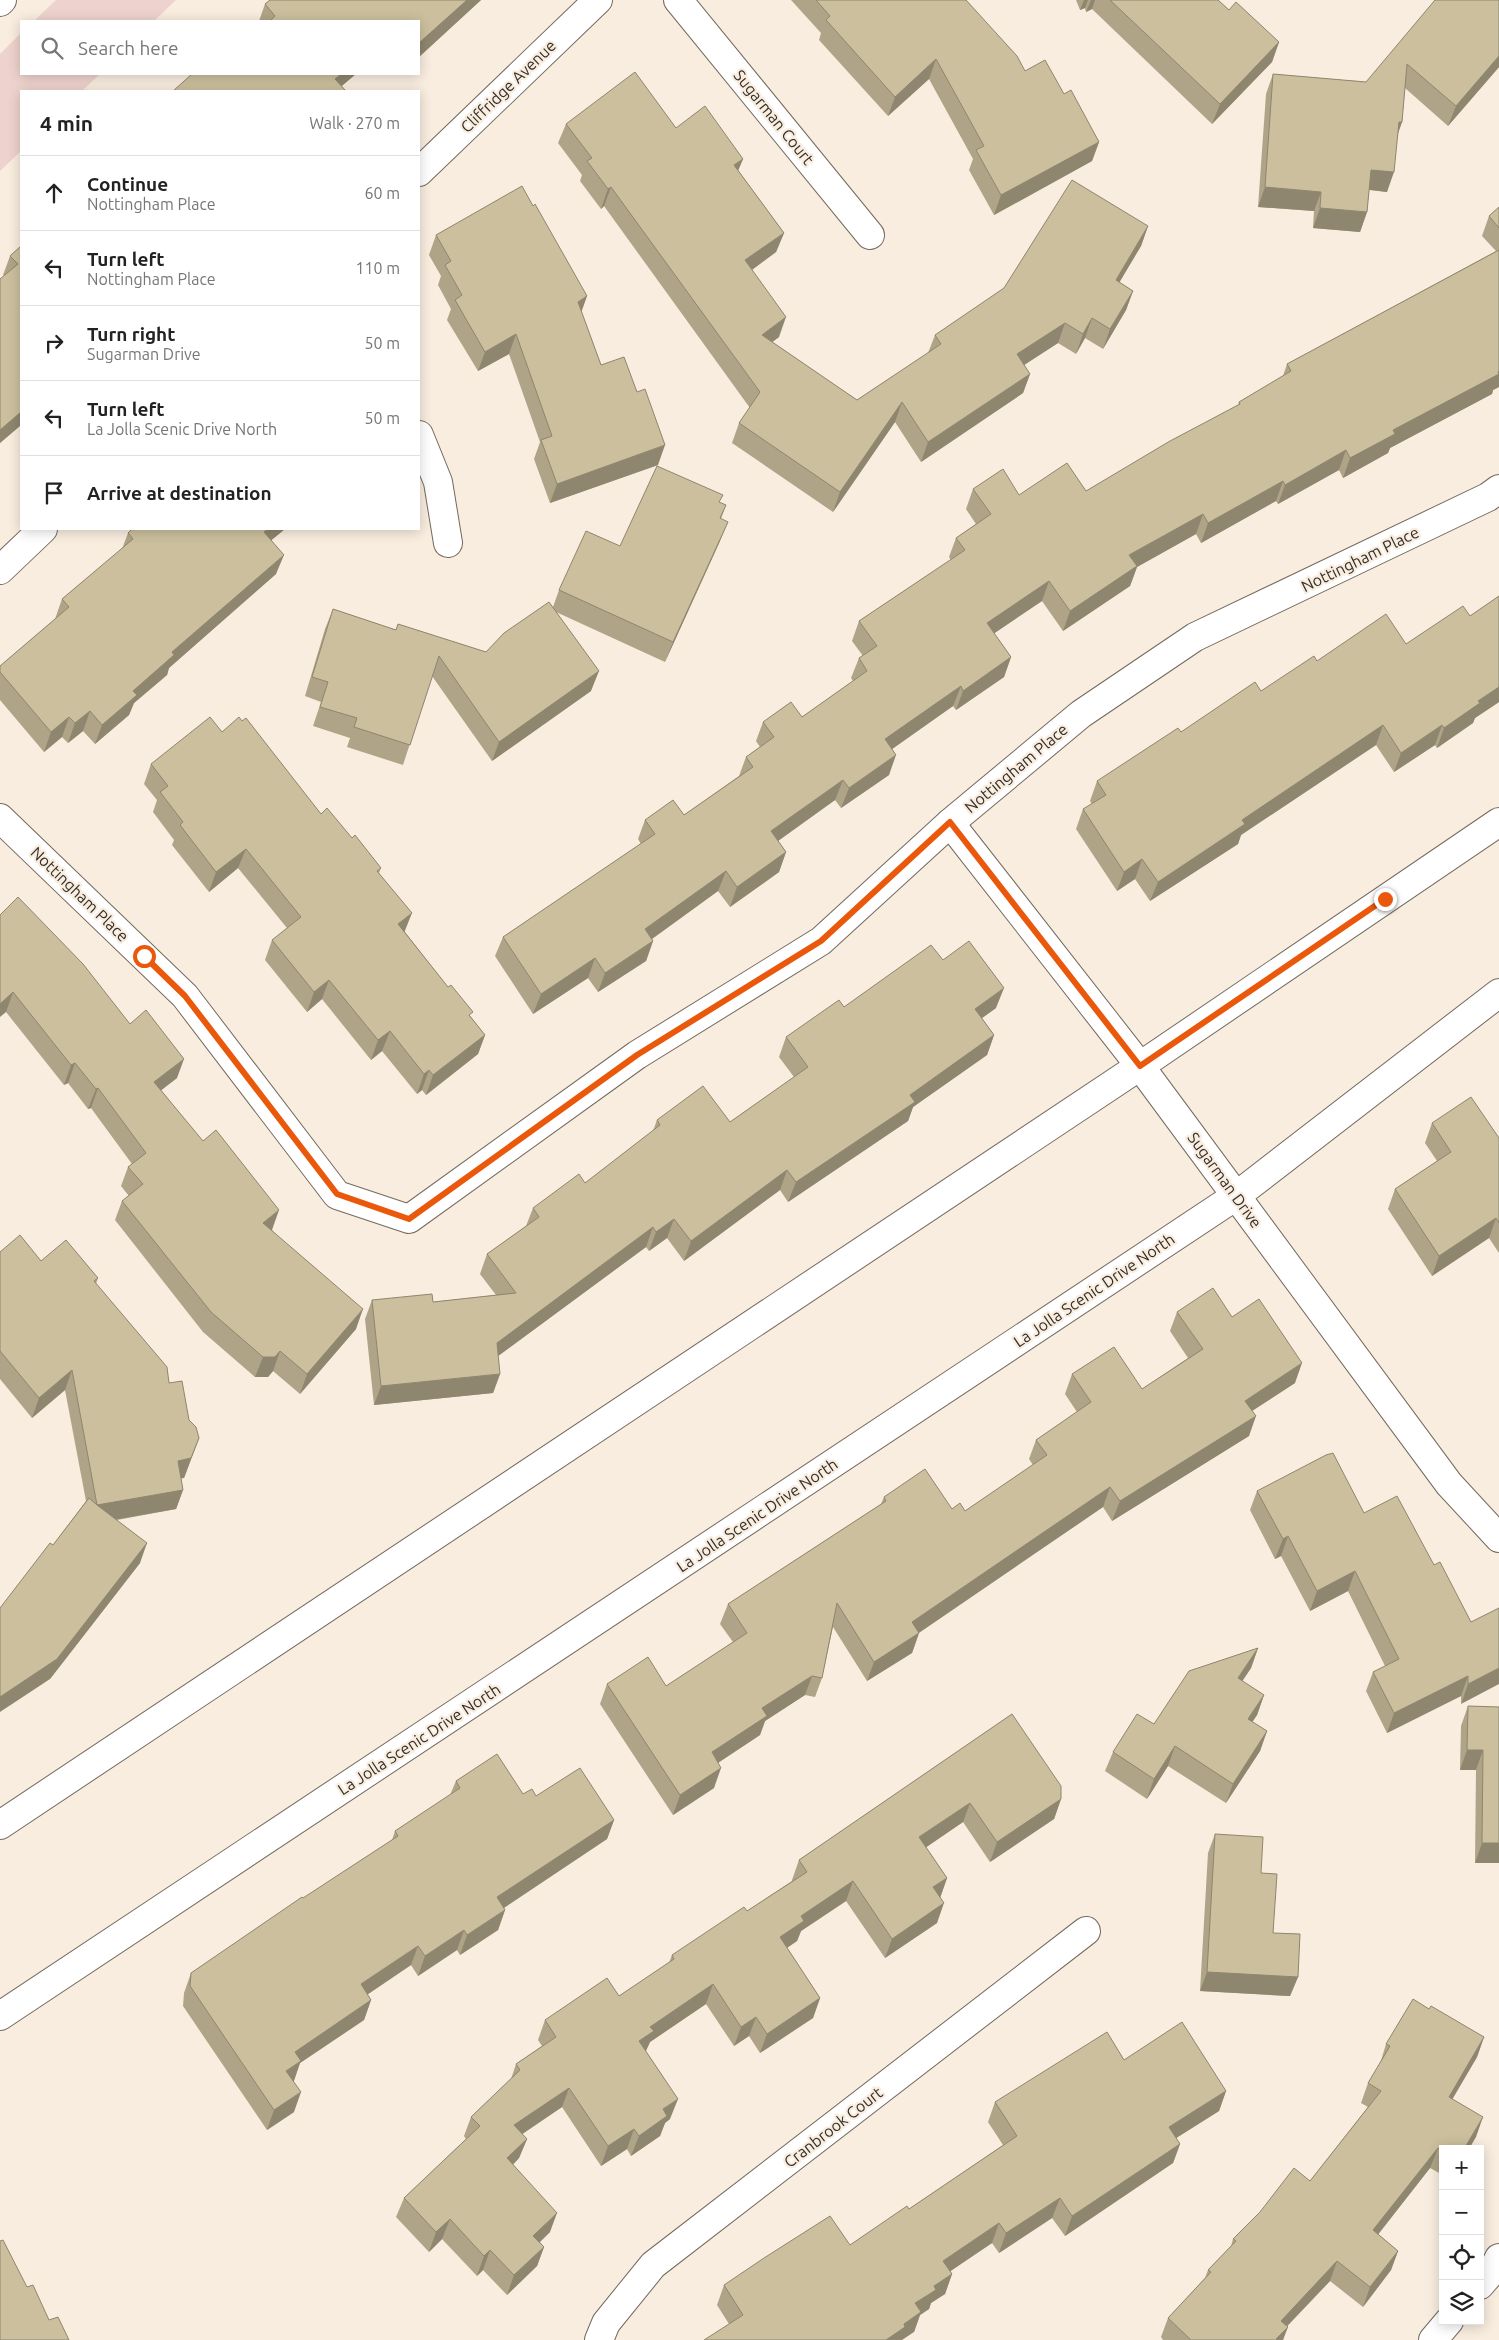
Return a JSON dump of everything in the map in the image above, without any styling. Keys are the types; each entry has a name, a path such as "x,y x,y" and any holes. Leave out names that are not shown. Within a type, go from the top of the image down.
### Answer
{"street":[{"name":"Cliffridge Avenue","path":"420,171 598,0"},
{"name":"Sugarman Court","path":"678,0 870,235"},
{"path":"420,437 438,482 448,543"},
{"name":"Nottingham Place","path":"0,818 185,996 337,1194 409,1219 637,1055 821,941 950,822 1081,714 1195,637 1488,497 1499,489"},
{"path":"0,570 42,530"},
{"name":"Sugarman Drive","path":"950,822 1140,1066 1449,1484 1499,1538"},
{"path":"0,1825 1140,1066 1499,822"},
{"name":"La Jolla Scenic Drive North","path":"0,2016 1236,1196 1499,993"},
{"name":"Cranbrook Court","path":"599,2340 606,2323 653,2265 1086,1931"},
{"path":"1433,2340 1446,2325"}],"shaded area":[{"path":"56,0 176,0 155,20 35,20"},
{"path":"20,34 20,75 99,75 83,90 20,90 20,152 0,171 0,54"}],"building":[{"path":"270,0 467,0 420,42 420,20 271,20 275,16 265,4"},
{"path":"816,0 966,0 1017,56 1025,71 1045,60 1064,94 1071,90 1099,142 1001,195 976,150 984,146 936,59 895,97 826,20 830,16"},
{"path":"1110,0 1218,0 1229,10 1236,2 1279,42 1220,104"},
{"path":"1435,0 1499,0 1499,56 1456,106 1407,64 1402,122 1399,122 1394,172 1371,170 1367,212 1320,208 1321,192 1265,187 1273,74 1366,82"},
{"path":"635,72 676,128 705,106 743,159 734,165 784,233 745,260 786,317 762,335 857,400 941,344 935,335 1004,288 1072,180 1148,226 1116,280 1133,291 1110,329 1092,318 1083,334 1065,323 1017,354 1030,374 928,442 902,402 840,492 739,423 760,392 611,187 608,189 587,161 592,158 566,124"},
{"path":"191,75 340,75 335,79 345,90 174,90"},
{"path":"522,186 533,206 535,204 587,296 578,302 601,365 624,357 637,392 645,389 665,445 557,484 541,440 552,436 516,334 485,352 455,300 462,295 445,265 451,261 436,235"},
{"path":"1499,207 1499,228 1489,216"},
{"path":"20,247 20,413 0,430 0,279 18,264 10,256"},
{"path":"1499,250 1499,374 1393,430 1395,434 1350,458 1346,450 1285,485 1283,481 1208,523 1203,514 1129,555 1137,566 1070,611 1049,581 987,623 1011,657 963,691 961,686 885,739 896,755 849,788 843,780 771,831 786,852 737,887 726,871 645,929 653,941 605,973 595,958 541,994 503,937 655,834 645,820 673,800 684,815 753,767 746,757 774,737 763,722 791,702 802,717 867,671 859,658 877,646 859,621 965,550 956,538 991,514 973,489 1003,469 1019,495 1067,463 1086,491 1170,441 1240,404 1239,402 1291,371 1287,364"},
{"path":"657,466 723,495 719,502 726,505 720,518 728,522 673,642 559,590 586,531 620,546"},
{"path":"131,530 267,530 264,532 284,555 172,652 174,655 133,691 137,695 102,725 90,711 75,723 69,717 51,732 0,672 0,666 69,607 62,599 133,539 128,533"},
{"path":"1499,596 1499,687 1478,701 1480,703 1444,728 1442,725 1401,753 1383,725 1242,820 1245,824 1158,882 1142,859 1124,872 1083,809 1106,795 1097,781 1178,728 1181,732 1255,682 1261,691 1314,656 1317,661 1386,614 1406,644 1463,606 1470,616"},
{"path":"549,602 599,671 499,742 439,656 410,745 354,727 357,718 320,707 328,682 312,677 333,609 396,630 398,624 486,652 504,633"},
{"path":"210,717 222,732 239,717 242,721 246,718 321,814 327,808 352,838 355,835 381,868 377,871 412,913 398,924 448,987 451,985 473,1012 469,1015 485,1035 433,1075 429,1070 424,1074 390,1031 378,1040 329,980 314,992 272,940 301,917 246,849 216,872 180,825 183,822 160,792 168,786 151,764"},
{"path":"18,897 83,964 130,1024 146,1010 184,1059 154,1082 203,1141 216,1130 279,1210 263,1223 363,1309 307,1374 280,1351 275,1357 263,1357 211,1312 122,1201 143,1184 128,1167 146,1153 98,1088 96,1089 75,1063 71,1065 13,992 0,1004 0,915"},
{"path":"969,941 1004,988 975,1009 994,1035 910,1095 915,1102 796,1182 787,1170 691,1241 674,1219 656,1232 653,1227 497,1343 500,1374 381,1386 372,1300 432,1294 433,1302 516,1293 487,1254 539,1217 533,1208 579,1174 585,1183 660,1125 657,1120 703,1086 730,1122 808,1067 786,1037 839,1000 844,1007 931,945 943,960"},
{"path":"1471,1097 1499,1138 1499,1223 1496,1218 1439,1256 1395,1189 1451,1152 1432,1123"},
{"path":"20,1235 41,1261 66,1240 98,1278 94,1281 167,1367 169,1383 182,1381 189,1420 196,1427 199,1438 191,1458 178,1461 183,1490 97,1505 72,1370 39,1398 0,1351 0,1252"},
{"path":"1213,1288 1232,1317 1259,1299 1302,1363 1245,1401 1256,1416 1120,1501 1110,1487 912,1622 919,1633 874,1662 837,1603 822,1678 812,1676 762,1708 767,1716 712,1752 721,1768 680,1795 607,1684 648,1657 666,1686 747,1633 728,1604 886,1501 884,1497 925,1469 952,1509 960,1503 965,1511 1047,1455 1036,1440 1091,1402 1072,1374 1114,1347 1142,1389 1203,1349 1177,1312"},
{"path":"1333,1453 1364,1513 1397,1496 1434,1565 1440,1562 1471,1622 1499,1608 1499,1668 1468,1684 1468,1676 1394,1713 1373,1672 1399,1659 1355,1571 1317,1591 1288,1536 1283,1539 1257,1491"},
{"path":"89,1498 147,1543 57,1659 0,1697 0,1608 50,1543 53,1545"},
{"path":"1258,1648 1238,1678 1264,1695 1248,1719 1267,1731 1233,1784 1175,1746 1154,1779 1113,1752 1137,1714 1154,1724 1189,1671"},
{"path":"1468,1706 1499,1707 1499,1843 1482,1843 1483,1750 1467,1750"},
{"path":"1012,1714 1061,1786 1061,1799 997,1842 970,1803 919,1837 947,1878 933,1887 944,1903 892,1939 853,1881 801,1916 804,1921 780,1937 820,1998 767,2034 756,2017 741,2027 713,1984 650,2027 654,2031 639,2041 678,2099 663,2109 667,2116 639,2136 634,2129 608,2146 569,2088 514,2125 527,2139 507,2158 557,2213 533,2236 544,2247 514,2275 490,2250 484,2256 450,2219 436,2232 404,2198 480,2126 471,2117 520,2070 516,2064 556,2037 545,2020 607,1978 619,1996 674,1959 672,1955 744,1907 747,1911 807,1872 799,1860"},
{"path":"497,1754 523,1794 532,1789 536,1796 580,1768 614,1820 497,1897 505,1910 467,1935 464,1930 425,1956 418,1946 361,1984 371,2000 295,2052 301,2061 286,2071 301,2092 274,2110 190,1986 191,1973 302,1897 398,1836 395,1831 460,1788 456,1781"},
{"path":"1215,1834 1263,1837 1261,1873 1277,1874 1273,1933 1300,1934 1298,1977 1207,1972"},
{"path":"1413,1999 1429,2009 1431,2006 1484,2037 1449,2097 1483,2117 1466,2145 1439,2145 1439,2149 1373,2230 1398,2251 1370,2287 1337,2261 1281,2321 1288,2327 1276,2339 1278,2340 1191,2340 1168,2318 1211,2272 1208,2270 1236,2241 1233,2239 1260,2212 1294,2168 1310,2181 1381,2091 1368,2083 1390,2046 1386,2044"},
{"path":"1182,2022 1226,2091 1169,2127 1180,2144 1072,2216 1060,2198 1006,2233 999,2223 943,2261 952,2274 934,2286 936,2290 915,2303 921,2312 904,2324 905,2327 886,2340 704,2340 743,2315 724,2285 764,2258 830,2216 850,2245 907,2206 909,2209 1017,2136 995,2102 1107,2032 1124,2060"},
{"path":"3,2240 27,2287 33,2285 49,2320 58,2317 69,2340 0,2340 0,2241"}],"route":[{"path":"144,956 185,996 337,1194 409,1219 637,1055 821,941 950,822 1140,1066 1385,899"}]}
